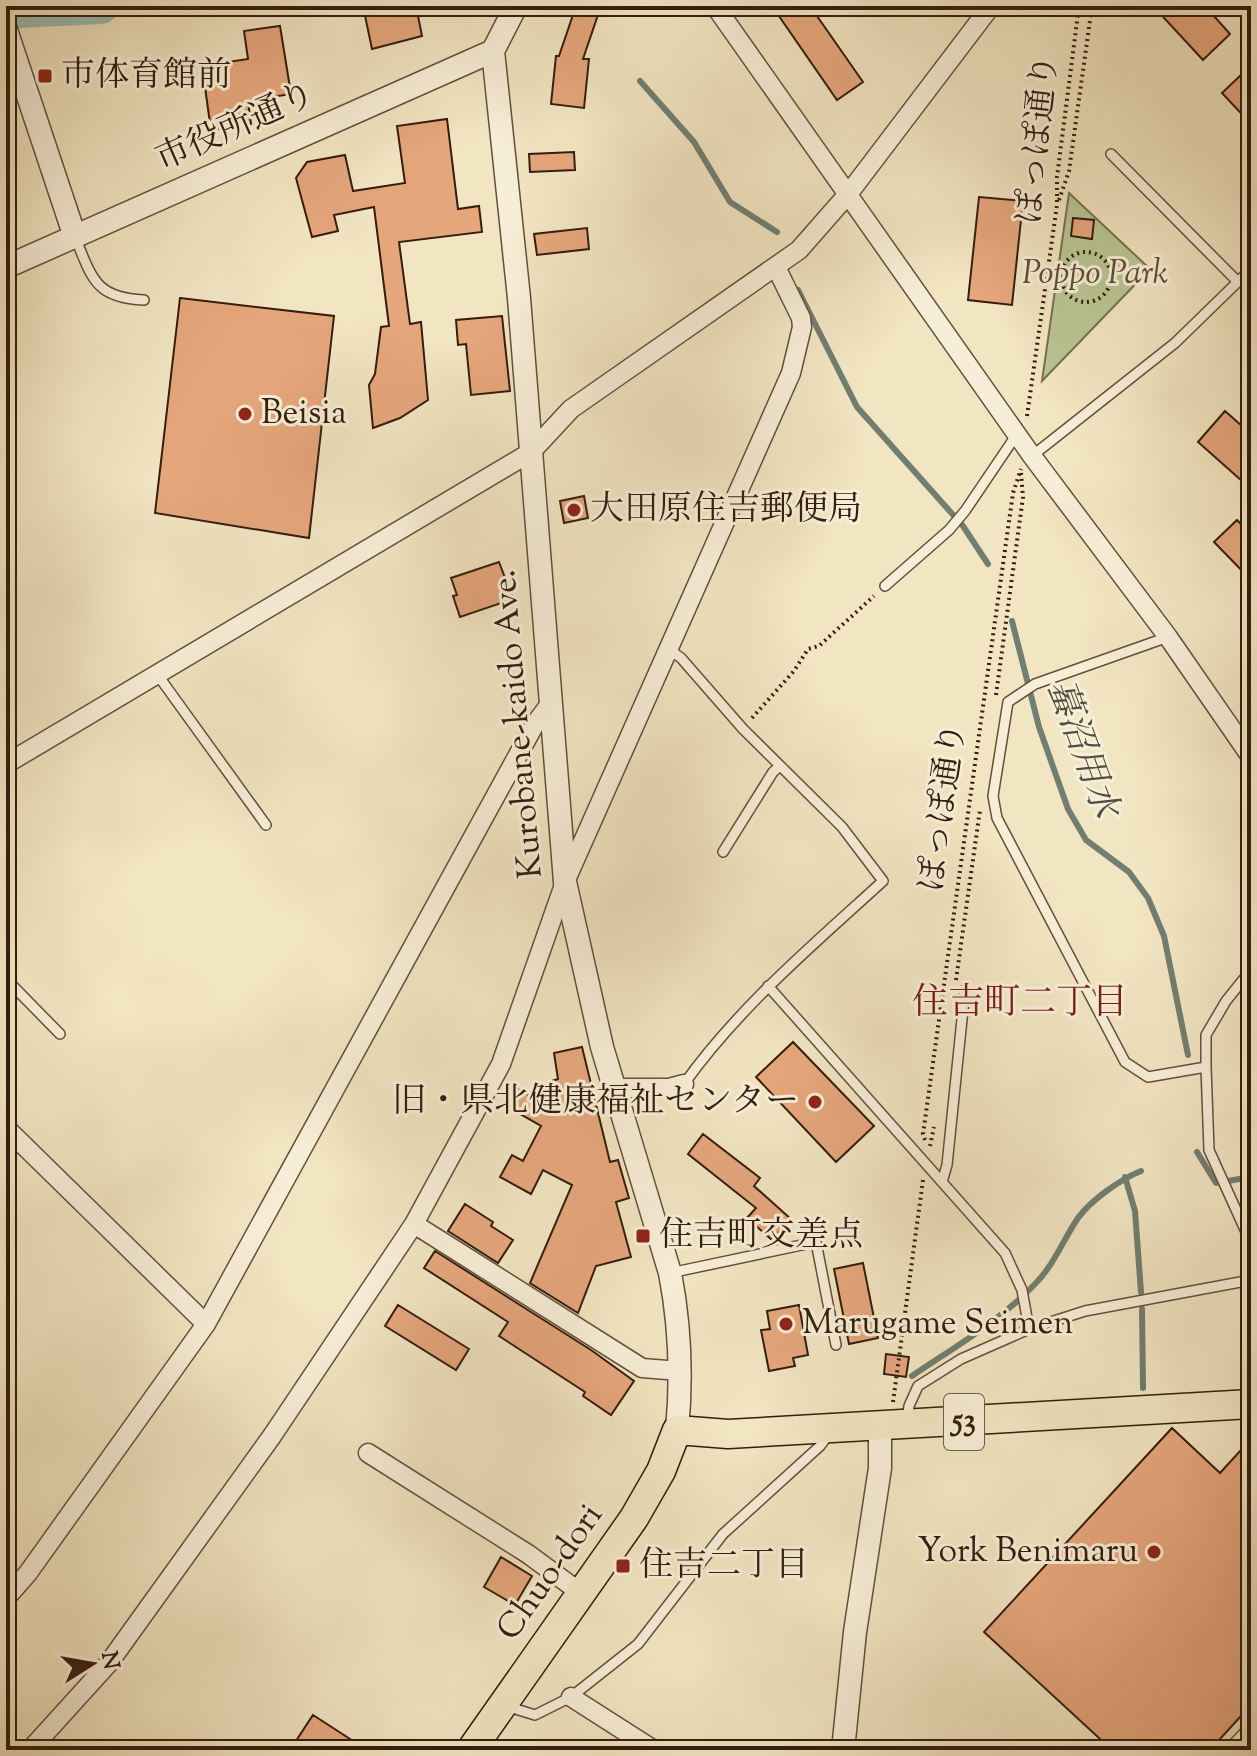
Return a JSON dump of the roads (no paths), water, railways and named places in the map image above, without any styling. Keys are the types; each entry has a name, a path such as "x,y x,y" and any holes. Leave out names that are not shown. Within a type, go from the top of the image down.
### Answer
{"main road":[{"name":"53","path":"677,1430 728,1434 832,1429 893,1420 1251,1404"},
{"name":"Chuo-dori","path":"471,1750 634,1518 661,1471 677,1430"}],"street":[{"path":"493,51 516,6"},
{"path":"715,6 1022,426 1026,463 1168,637 1251,757"},
{"path":"6,764 531,452 571,409 799,250 849,193 991,6"},
{"path":"6,30 75,237"},
{"name":"市役所通り","path":"6,267 493,51"},
{"name":"Kurobane-kaido Ave.","path":"493,51 510,201 565,882 614,1088 670,1273 676,1305 680,1371 677,1430"},
{"path":"30,1750 108,1664 272,1436 414,1224 501,1064 565,882 791,373 802,327 801,318 776,267"},
{"path":"6,1598 28,1573 206,1324 535,724 550,704"},
{"path":"614,1088 669,1088 684,1084"},
{"path":"6,1128 206,1324"},
{"path":"414,1224 642,1368 680,1371"},
{"path":"843,1750 855,1632 880,1468 893,1420"},
{"path":"368,1453 528,1554 581,1593"},
{"path":"571,1697 654,1750"},
{"path":"1234,1750 1251,1732"}],"lane":[{"path":"1111,154 1237,281"},
{"path":"75,237 92,276 106,291 120,299 144,300"},
{"path":"1026,463 1175,343 1251,269"},
{"path":"885,586 949,530 1022,426"},
{"path":"1168,637 1035,684 1008,702 993,796 997,818 1125,1062 1148,1077 1206,1067"},
{"path":"670,650 681,658 743,729 842,827 883,881 768,986 684,1084"},
{"path":"157,674 266,825"},
{"path":"723,852 773,772 780,766"},
{"path":"1251,970 1226,1001 1206,1035 1209,1150 1251,1243"},
{"path":"6,979 60,1034"},
{"path":"768,986 1005,1253 1022,1290 1029,1329"},
{"path":"942,1182 947,1165 965,990"},
{"path":"670,1273 816,1242 836,1345"},
{"path":"893,1420 909,1406 918,1386 961,1359 1029,1329 1085,1311 1251,1280"},
{"path":"502,1705 535,1715 571,1697 638,1644 723,1534 820,1446 832,1429"}],"waterway":[{"path":"18,10 101,6"},
{"name":"蟇沼用水","path":"640,81 694,142 730,202 777,232"},
{"name":"蟇沼用水","path":"798,290 857,407 963,526 988,564"},
{"name":"蟇沼用水","path":"1012,621 1039,727 1068,809 1086,840 1129,872 1148,898 1164,936 1188,1055"},
{"path":"1197,1152 1216,1183 1251,1177"},
{"path":"912,1376 1007,1310 1048,1269 1084,1211 1107,1191 1141,1171"},
{"path":"1125,1177 1135,1211 1141,1292"},
{"path":"1142,1309 1143,1388"}],"place":[{"name":"市体育館前","path":"45,76"},
{"name":"Beisia","path":"245,414"},
{"name":"大田原住吉郵便局","path":"574,510"},
{"name":"旧・県北健康福祉センター","path":"815,1102"},
{"name":"住吉町交差点","path":"643,1236"},
{"name":"Marugame Seimen","path":"786,1324"},
{"name":"York Benimaru","path":"1154,1552"},
{"name":"住吉二丁目","path":"623,1566"}],"district":[{"name":"住吉町二丁目","path":"1020,1004"}],"park label":[{"name":"Poppo Park","path":"1095,274"}]}
